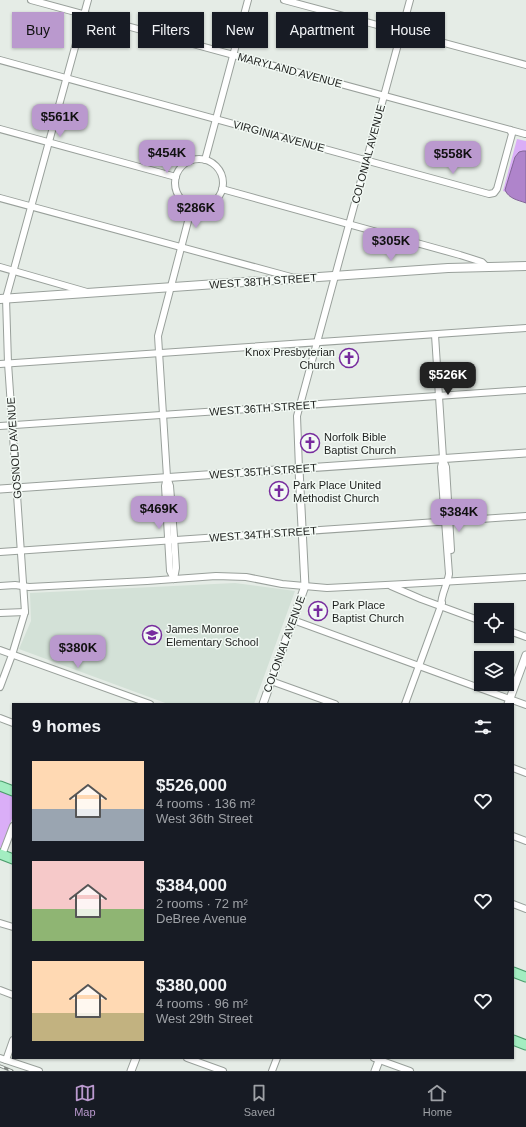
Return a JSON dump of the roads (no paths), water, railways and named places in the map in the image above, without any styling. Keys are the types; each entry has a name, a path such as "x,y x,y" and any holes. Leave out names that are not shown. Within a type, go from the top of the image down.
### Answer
{"main road":[{"name":"WEST 38TH STREET","path":"3,299 448,268 526,266"},
{"path":"0,786 12,791"},
{"path":"1,855 12,859"},
{"path":"514,972 526,977"},
{"path":"514,1040 526,1044"}],"street":[{"name":"MARYLAND AVENUE","path":"31,0 73,12"},
{"name":"GOSNOLD AVENUE","path":"85,12 88,0"},
{"path":"205,160 248,0"},
{"path":"284,0 376,25"},
{"name":"COLONIAL AVENUE","path":"407,12 410,0"},
{"name":"MARYLAND AVENUE","path":"130,27 525,134"},
{"path":"445,44 526,65"},
{"name":"GOSNOLD AVENUE","path":"0,688 25,612 3,299 14,270 75,48"},
{"name":"COLONIAL AVENUE","path":"263,703 305,586 297,416 299,406 397,48"},
{"name":"VIRGINIA AVENUE","path":"0,60 489,194 492,194 497,189 512,134 510,130"},
{"path":"0,129 176,177"},
{"path":"205,160 210,162 218,169 222,179 222,189 220,194 213,202 203,207 192,206 187,204 179,197 175,187 176,177 181,168 189,161 205,160"},
{"path":"222,189 482,262 487,267"},
{"path":"0,198 296,279"},
{"path":"174,579 170,571 171,540 165,486 167,477 158,332 192,206"},
{"path":"0,267 91,293"},
{"path":"0,364 526,328"},
{"path":"405,703 441,606 441,598 450,581 448,521 441,467 443,458 435,335"},
{"name":"WEST 36TH STREET","path":"0,426 526,390"},
{"name":"WEST 35TH STREET","path":"0,489 526,453"},
{"name":"WEST 34TH STREET","path":"0,552 526,516"},
{"path":"0,586 15,585 29,587 231,576 246,577 282,584 327,588 526,577"},
{"path":"513,578 526,582"},
{"path":"389,585 474,618"},
{"path":"0,613 25,612"},
{"path":"293,620 419,666 509,702 526,655"},
{"path":"514,633 526,637"},
{"path":"0,650 136,702"},
{"path":"271,681 332,703"},
{"path":"514,703 526,706"},
{"path":"0,718 12,723"},
{"path":"514,768 526,773"},
{"path":"1,855 12,828"},
{"path":"514,836 526,841"},
{"path":"514,904 526,909"},
{"path":"0,922 12,927"},
{"path":"0,990 12,995"},
{"path":"12,1042 3,1059 39,1071"},
{"path":"131,1071 136,1059"},
{"path":"190,1059 223,1071"},
{"path":"272,1071 277,1059"},
{"path":"375,1071 378,1059 410,1071"}],"railway":[{"path":"0,1066 12,1071"}],"place":[{"name":"Knox Presbyterian Church","path":"349,358"},
{"name":"Norfolk Bible Baptist Church","path":"310,443"},
{"name":"Park Place United Methodist Church","path":"279,491"},
{"name":"Park Place Baptist Church","path":"318,611"},
{"name":"James Monroe Elementary School","path":"152,635"}]}
